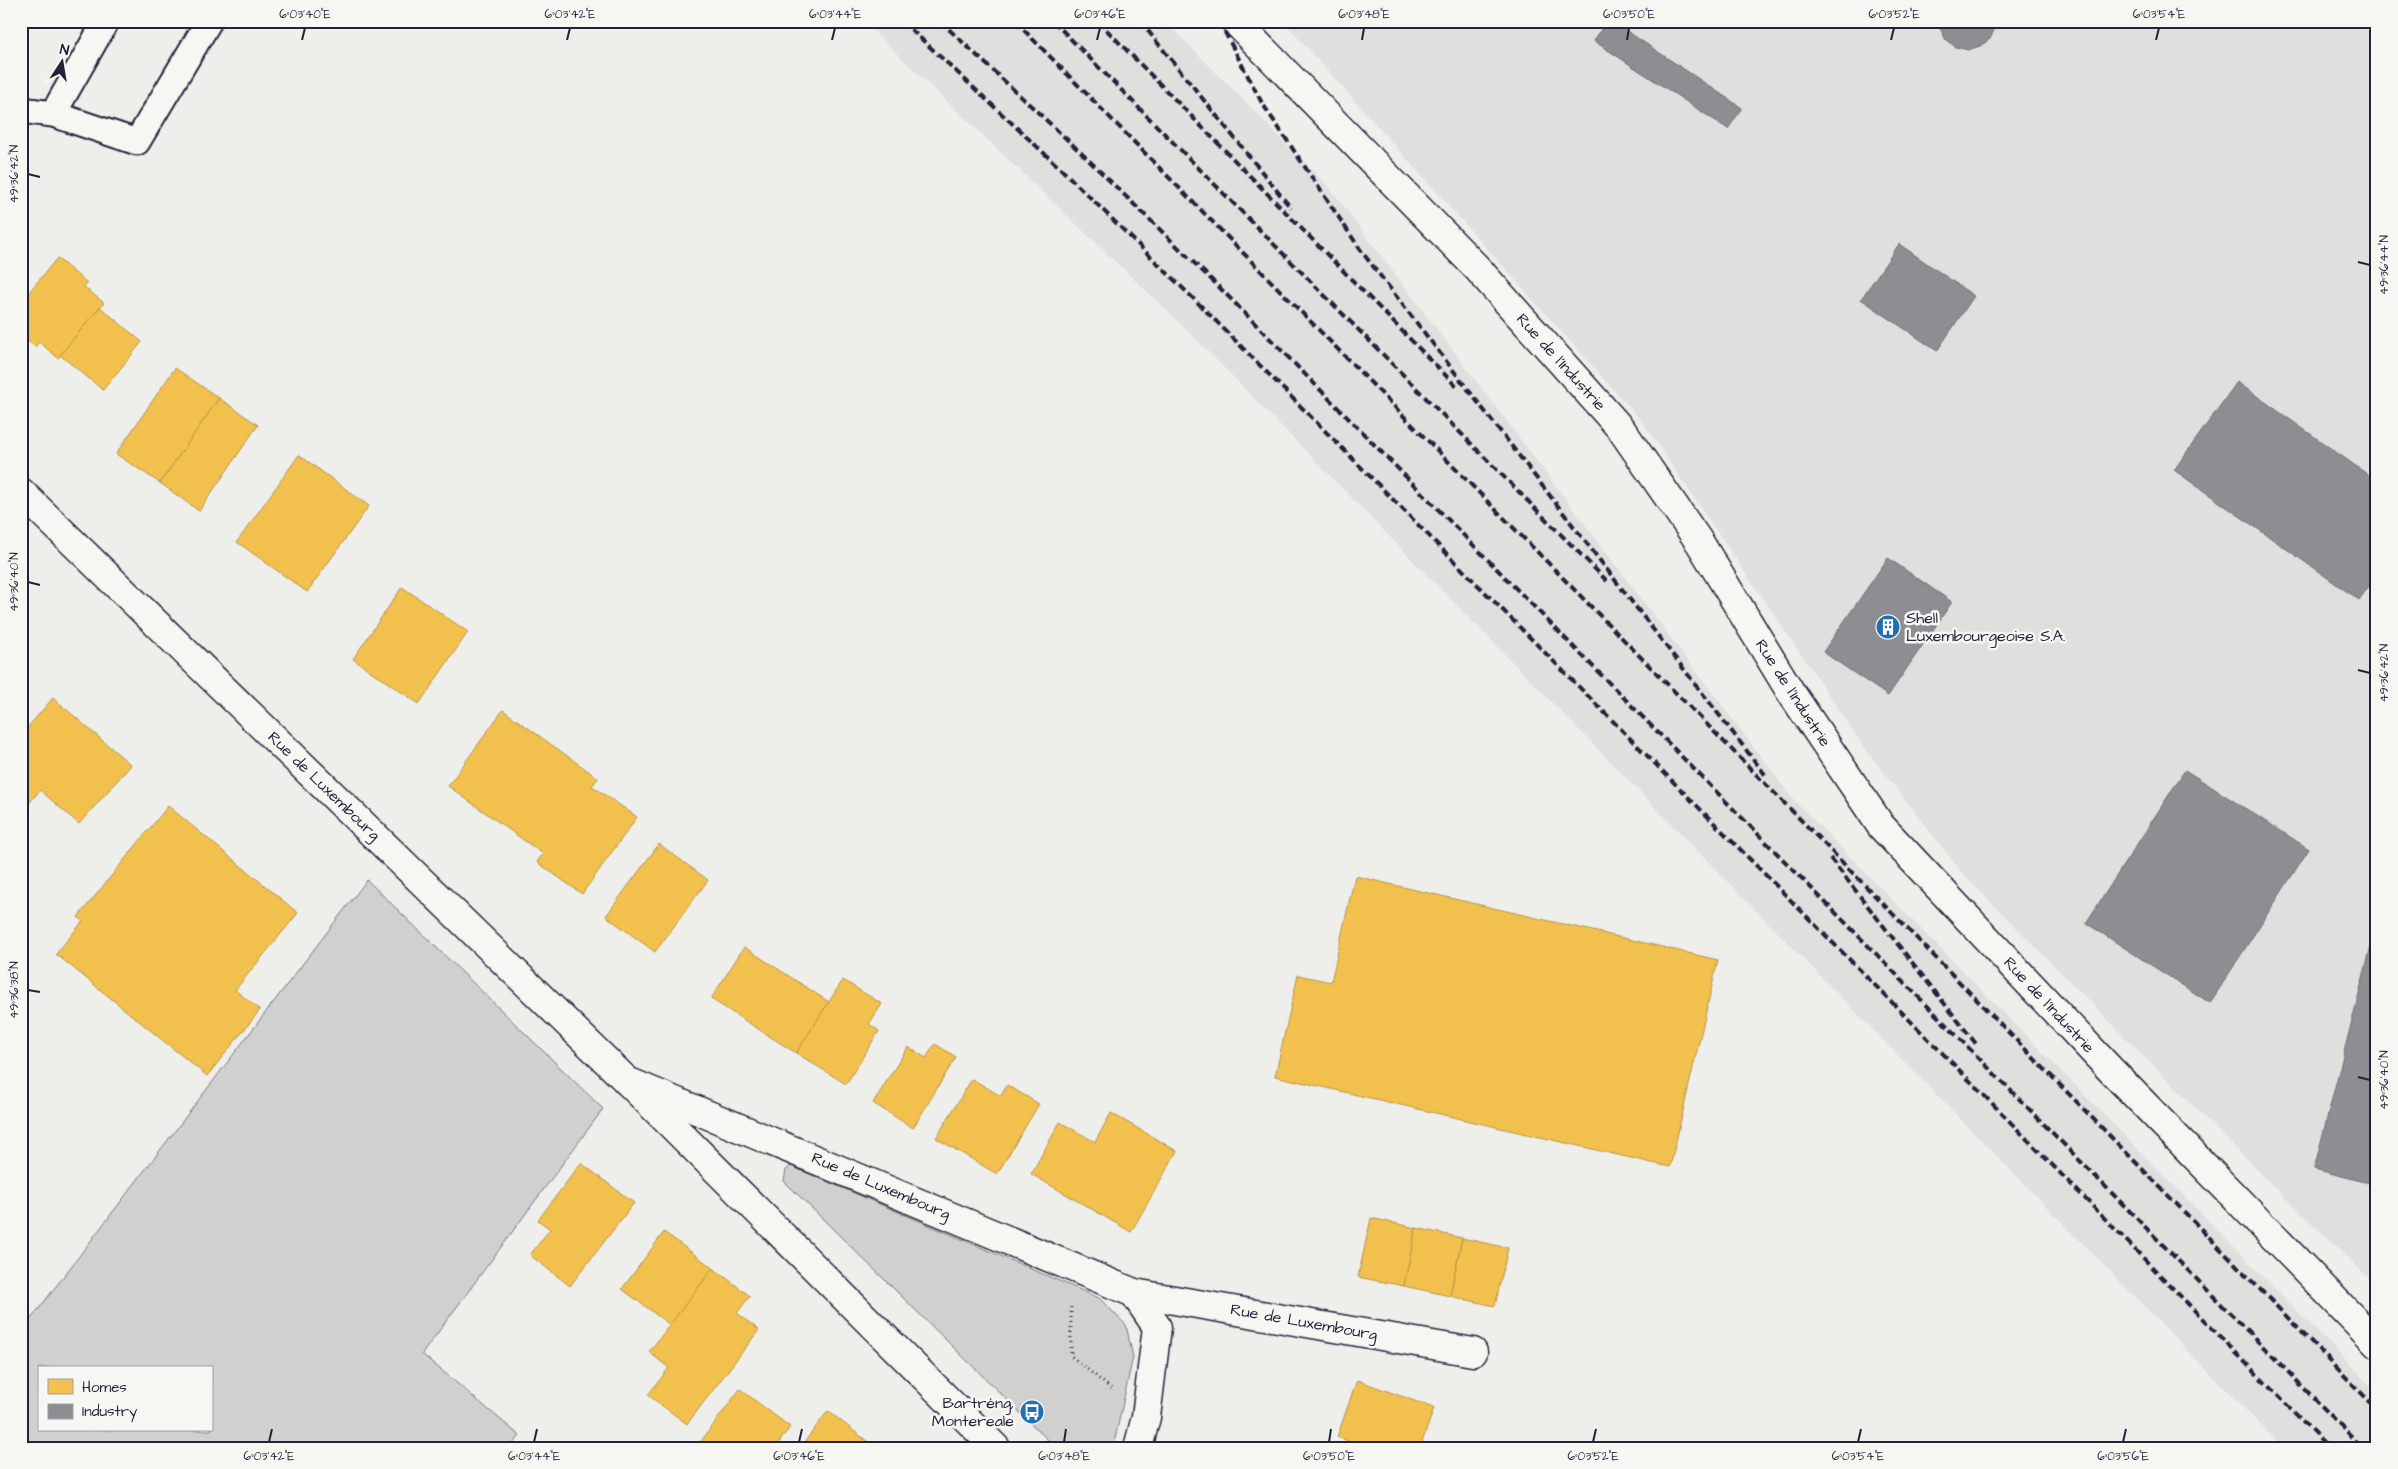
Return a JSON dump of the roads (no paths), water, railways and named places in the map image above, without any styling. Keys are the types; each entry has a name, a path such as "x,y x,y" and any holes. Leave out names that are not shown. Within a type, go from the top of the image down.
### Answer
{"street":[{"name":"Rue de l'Industrie","path":"1235,21 1477,268 1621,428 1700,543 1790,691 1881,826 2107,1066 2377,1343"},
{"name":"Rue de Luxembourg","path":"21,492 627,1081 996,1448"},
{"name":"Rue de Luxembourg","path":"627,1081 1134,1293 1473,1352"},
{"path":"1134,1293 1157,1327 1146,1417 1138,1448"}],"lane":[{"path":"53,114 106,21"},
{"path":"21,110 53,114 137,142 209,21"}],"railway":[{"path":"902,21 1060,168 1202,307 1976,1087 2329,1448"},
{"path":"940,21 1074,146 1219,287 2363,1448"},
{"path":"1015,21 2377,1409"},
{"path":"1053,21 1607,581"},
{"path":"1098,21 1457,387"},
{"path":"1140,21 1291,208"},
{"path":"1219,21 1262,103 1362,252 1767,777"},
{"path":"1830,858 1977,1045"}],"place":[{"name":"Shell Luxembourgeoise S.A.","path":"1888,627"},
{"name":"Bartréng, Montereale","path":"1032,1412"}]}
